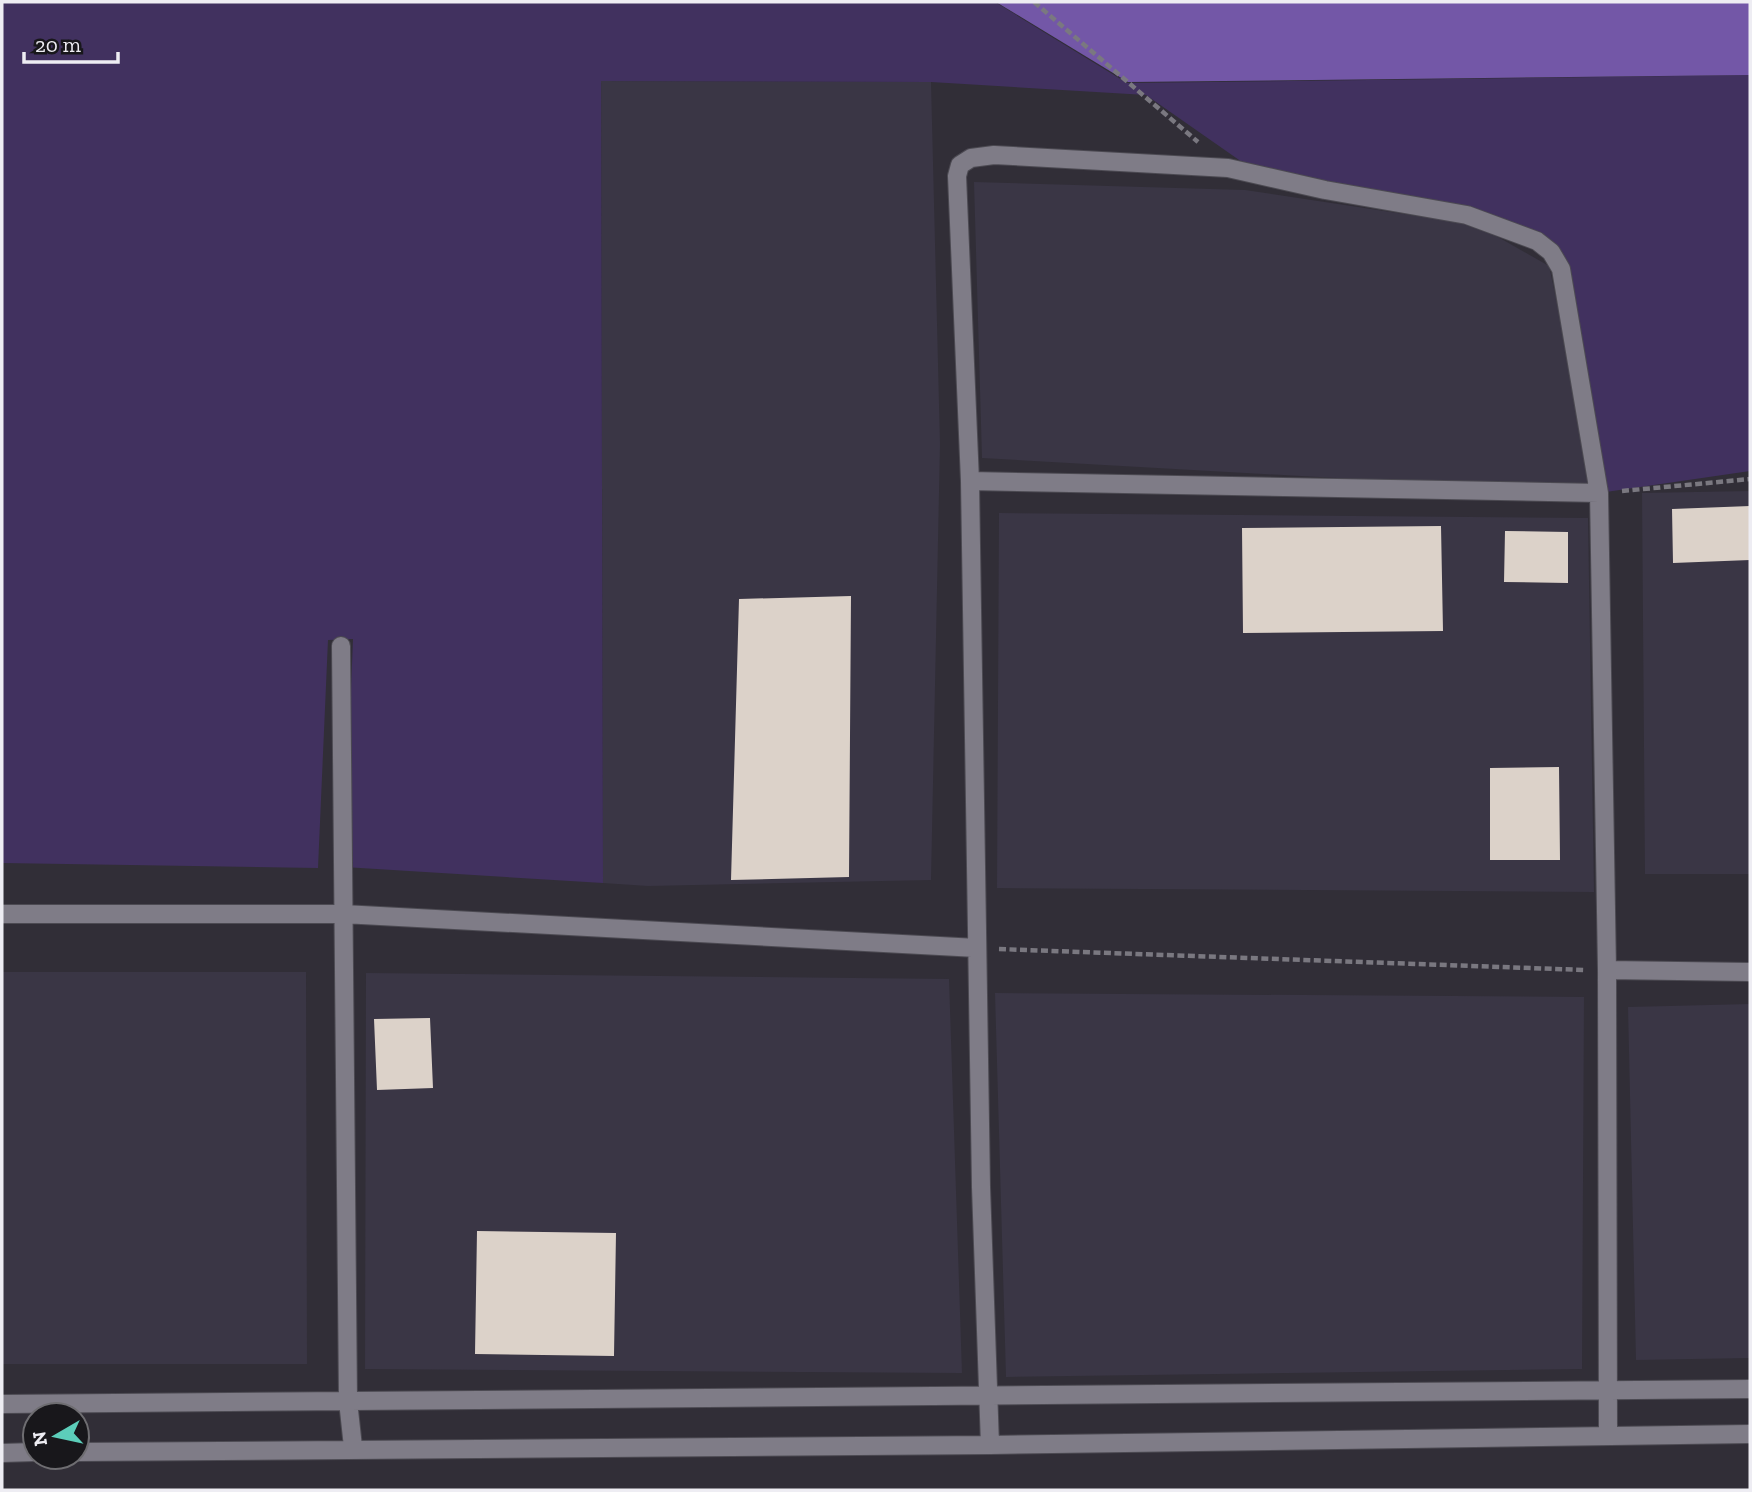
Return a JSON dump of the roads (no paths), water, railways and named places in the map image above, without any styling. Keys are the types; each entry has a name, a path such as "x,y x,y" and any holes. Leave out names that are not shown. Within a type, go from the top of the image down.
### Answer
{"street":[{"path":"990,1445 977,948 970,481 957,176 960,165 971,158 994,155 1228,168 1325,190 1466,215 1536,241 1551,252 1560,269 1598,493 1607,970 1608,1436"},
{"path":"970,481 1598,493"},
{"path":"341,646 348,1401 353,1447"},
{"path":"2,914 343,914 977,948"},
{"path":"1607,970 1750,972"},
{"path":"2,1404 1750,1389"},
{"path":"91,1452 353,1447 990,1445 1750,1434"},
{"path":"2,1453 21,1452"}]}
